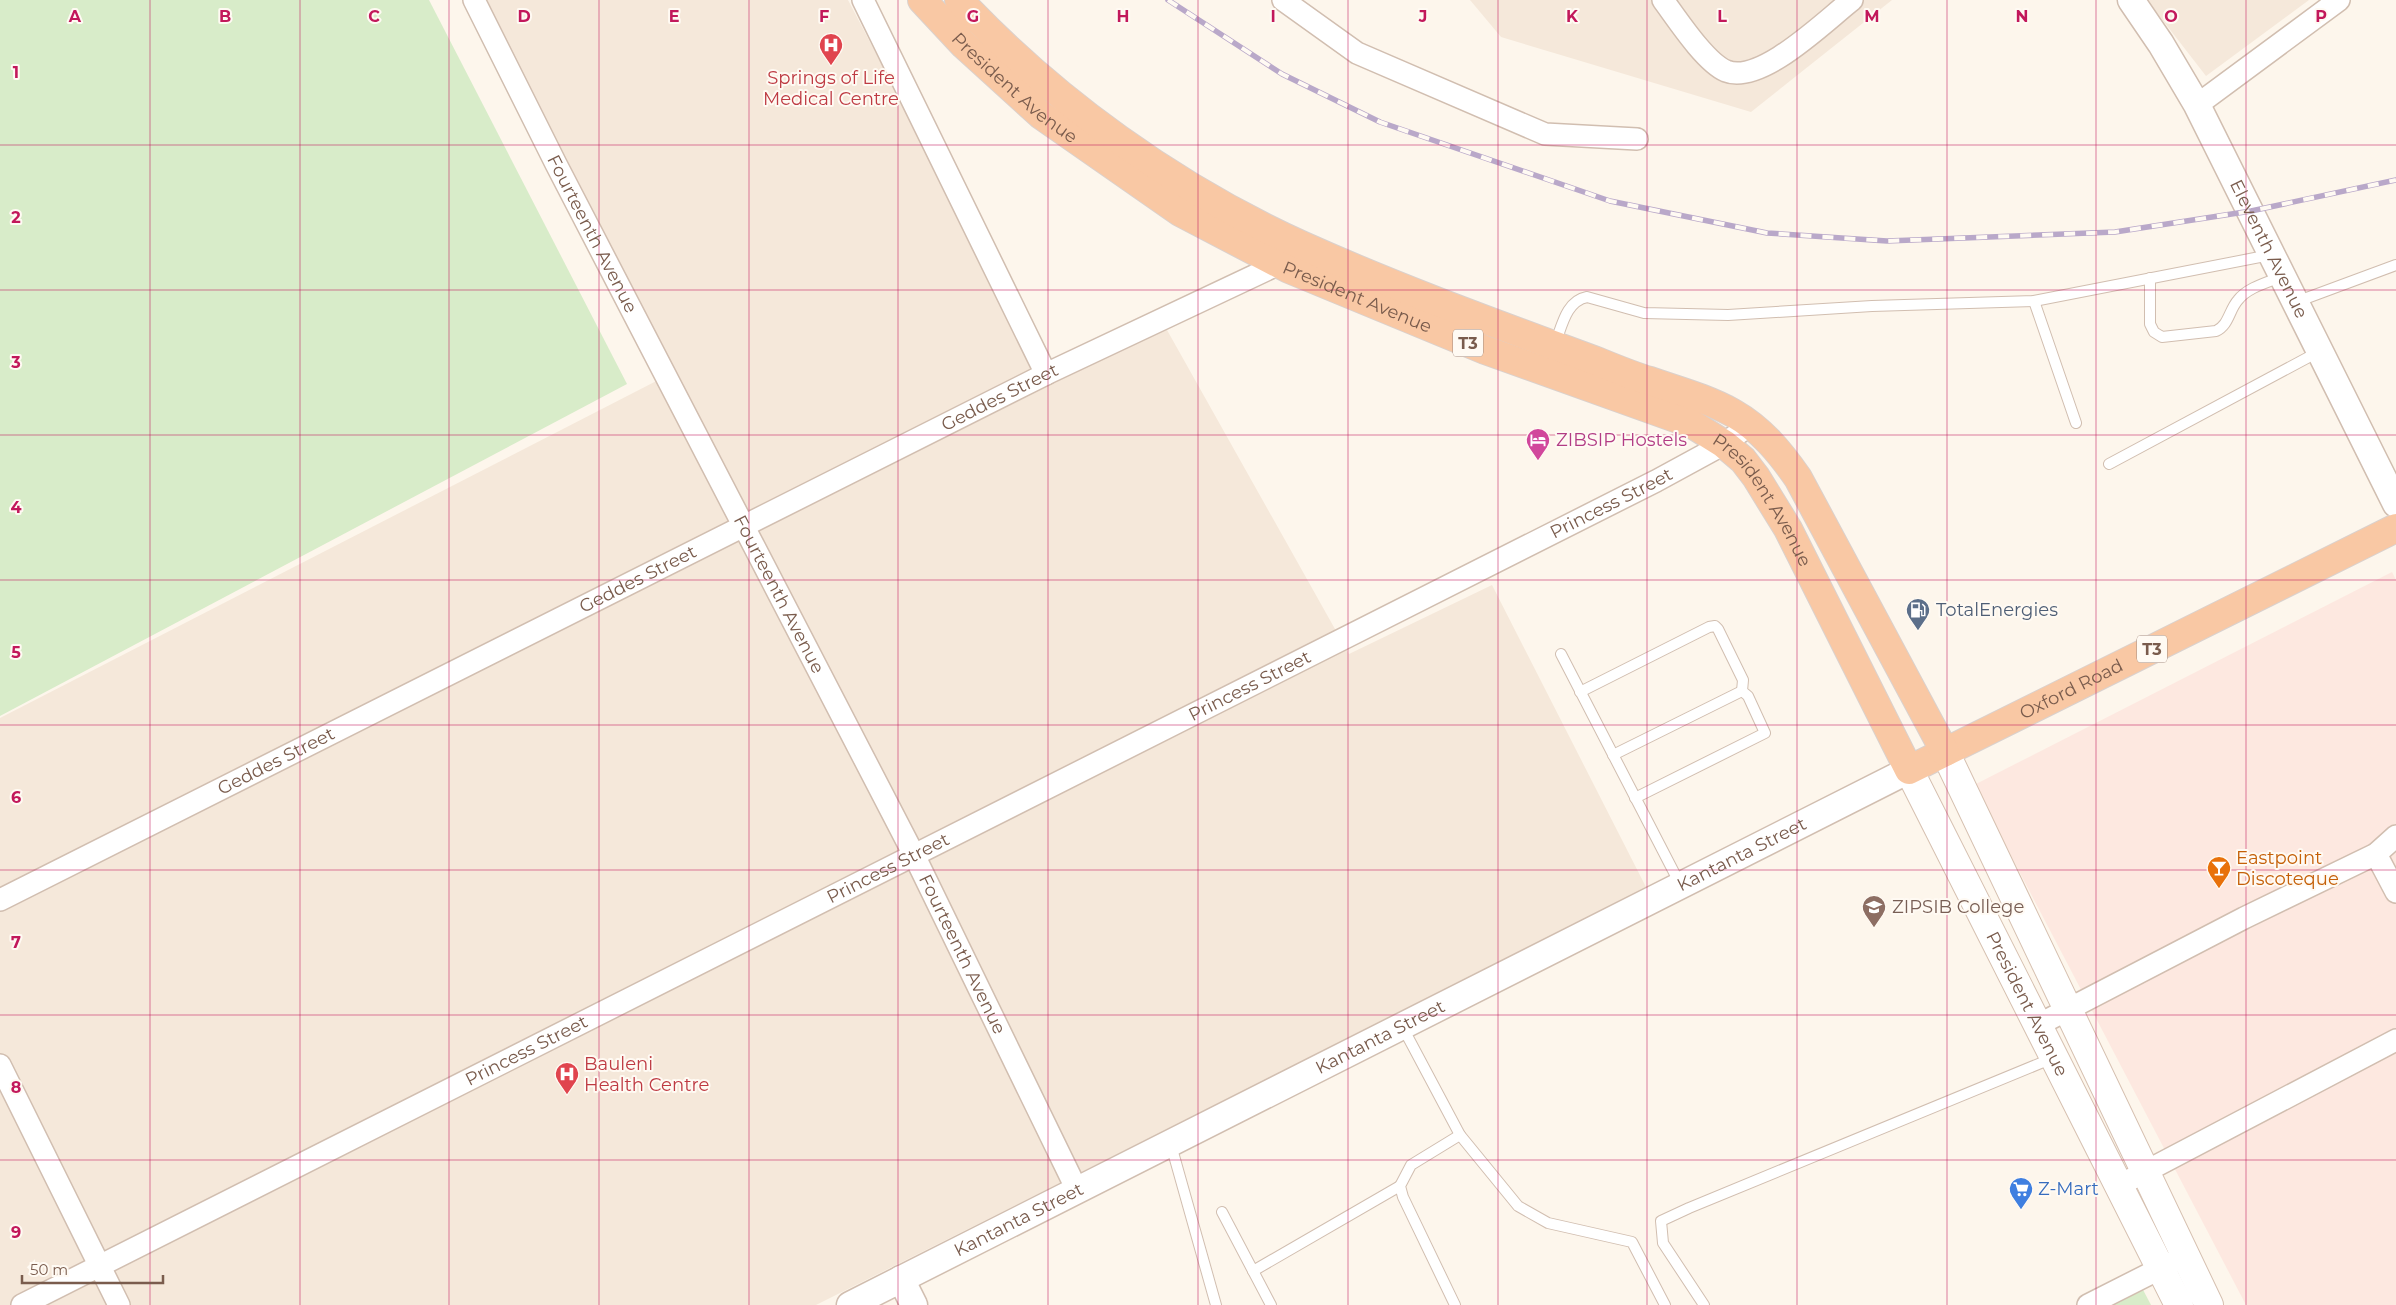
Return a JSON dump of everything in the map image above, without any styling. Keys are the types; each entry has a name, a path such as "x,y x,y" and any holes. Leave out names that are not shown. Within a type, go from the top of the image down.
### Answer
{"highway":[{"name":"President Avenue","path":"922,0 964,45 1041,115 1180,212 1279,264 1485,350 1692,424 1724,444 1743,460 1768,495 1788,529 1908,770"},
{"name":"President Avenue","path":"959,0 983,26 1058,94 1194,189 1300,244 1495,324 1650,381 1694,394 1732,412 1751,424 1780,452 1798,478 1945,752"},
{"path":"1768,495 1798,478"},
{"name":"Oxford Road","path":"1908,770 2396,528"},
{"path":"1839,633 1873,617"}],"main road":[{"name":"President Avenue","path":"1945,752 2209,1305"},
{"name":"President Avenue","path":"1908,770 2179,1305"}],"street":[{"name":"Fourteenth Avenue","path":"474,0 556,164 914,856 1077,1190"},
{"path":"863,0 1046,374"},
{"path":"1283,0 1357,53 1545,134 1637,140"},
{"path":"1663,0 1705,55 1727,71 1750,73 1775,61 1852,0"},
{"name":"Eleventh Avenue","path":"2131,0 2161,44 2197,105 2396,504"},
{"path":"2197,105 2339,0"},
{"name":"Geddes Street","path":"0,900 1046,374 1279,264"},
{"name":"Princess Street","path":"22,1305 1656,482 1724,444 1751,424"},
{"name":"Kantanta Street","path":"850,1305 1908,770"},
{"path":"2038,1026 2244,918 2376,854 2396,836"},
{"path":"2376,854 2396,892"},
{"path":"2118,1186 2144,1170 2396,1040"},
{"path":"0,1065 119,1305"},
{"path":"2088,1305 2161,1270 2185,1256"},
{"path":"901,1279 914,1305"}],"lane":[{"path":"1554,346 1571,304 1578,298 1587,297 1644,313 1728,315 1872,306 2034,301 2150,278 2278,265"},
{"path":"2150,278 2150,324 2154,332 2162,337 2222,329 2237,300 2278,265"},
{"path":"2296,302 2396,266"},
{"path":"2034,301 2076,423"},
{"path":"2109,464 2321,351"},
{"path":"1580,692 1715,626 1743,680 1742,691"},
{"path":"1561,654 1680,885"},
{"path":"1613,755 1742,691"},
{"path":"1635,798 1763,734 1764,729 1748,696 1742,691"},
{"path":"1402,1026 1460,1135 1518,1206 1548,1223 1632,1242 1665,1305"},
{"path":"1704,1305 1663,1243 1661,1221 1688,1208 2054,1058"},
{"path":"1253,1271 1400,1186 1411,1165 1460,1135"},
{"path":"1171,1142 1216,1305"},
{"path":"1400,1186 1403,1197 1455,1305"},
{"path":"1222,1212 1271,1305"}],"shaded area":[{"path":"478,0 848,0 1039,365 1167,330 1349,654 1492,585 1647,889 816,1305 0,1305 0,718 668,375"},
{"path":"1470,0 1892,0 1751,112 1501,37"},
{"path":"2147,0 2309,0 2206,76"},
{"path":"2392,572 2396,580 2396,1305 2246,1305 1974,785"}],"green space":[{"path":"0,0 429,0 627,384 0,716"},
{"path":"2141,1286 2151,1305 2104,1305"}],"railway":[{"path":"1168,0 1282,74 1380,122 1610,201 1767,233 1887,241 2115,232 2251,211 2396,180"}],"place":[{"name":"Springs of Life Medical Centre","path":"831,66"},
{"name":"ZIBSIP Hostels","path":"1538,461"},
{"name":"TotalEnergies","path":"1918,631"},
{"name":"Eastpoint Discoteque","path":"2219,889"},
{"name":"ZIPSIB College","path":"1874,928"},
{"name":"Bauleni Health Centre","path":"567,1095"},
{"name":"Z-Mart","path":"2021,1210"}]}
